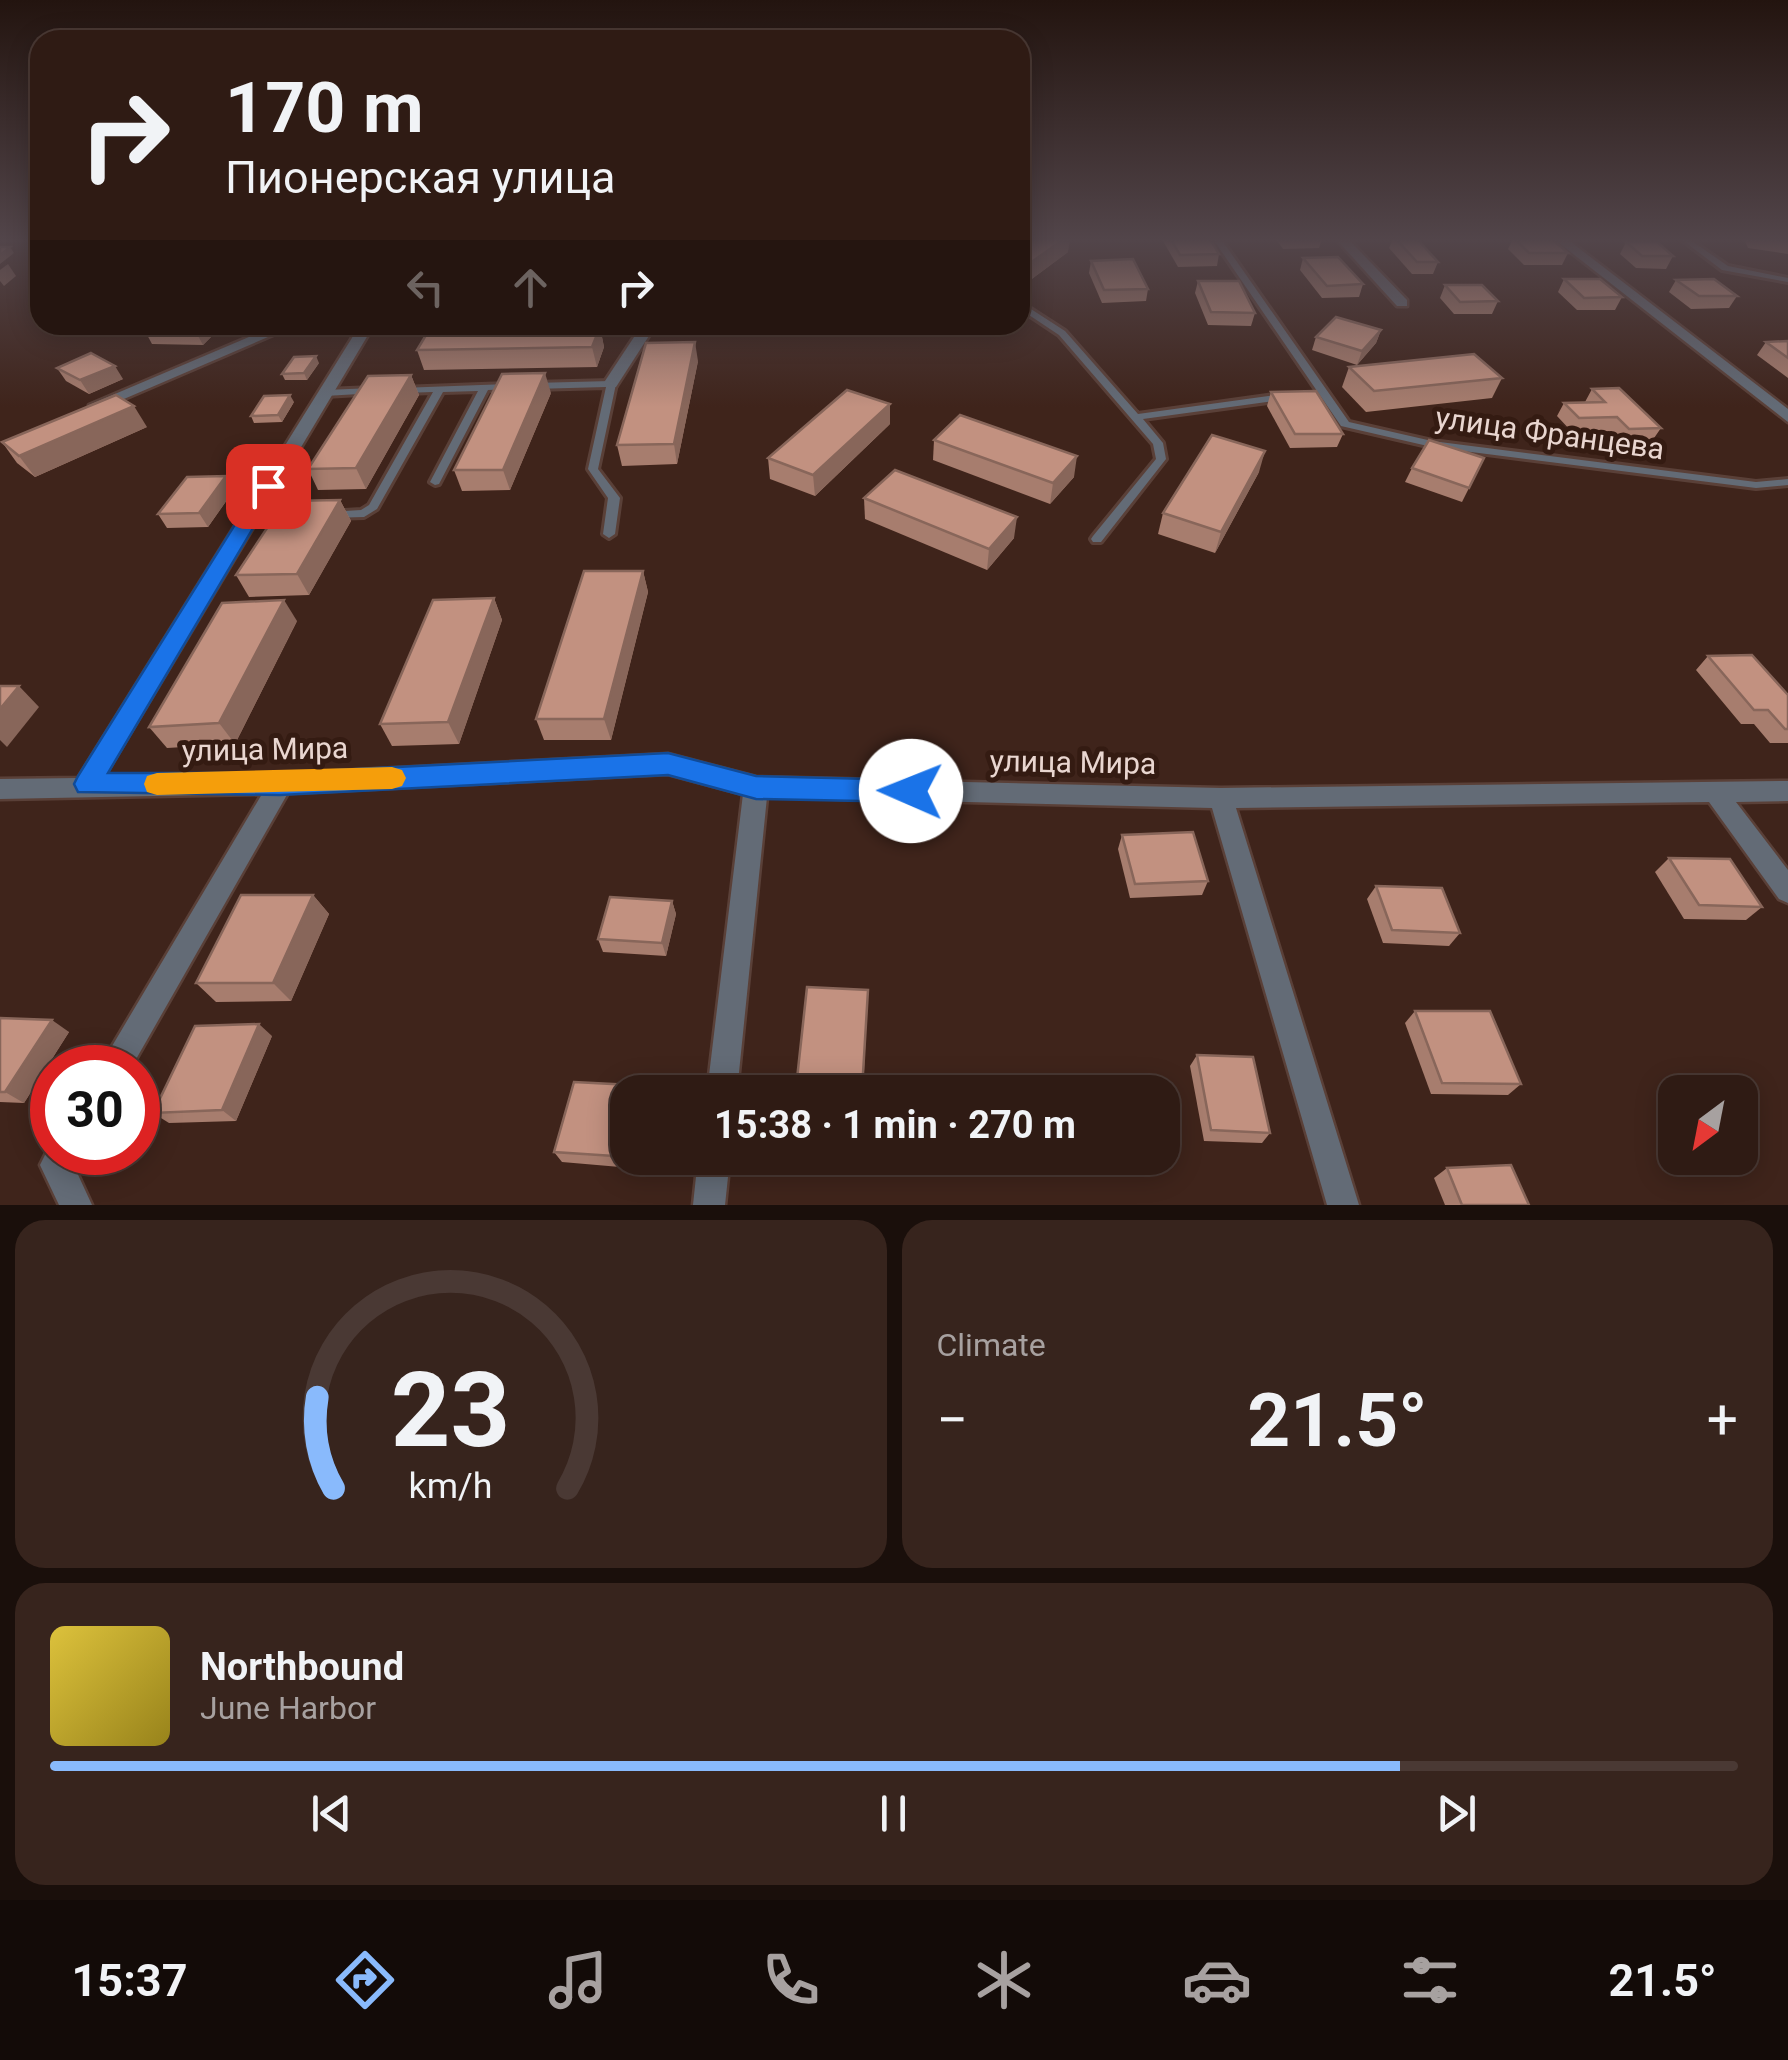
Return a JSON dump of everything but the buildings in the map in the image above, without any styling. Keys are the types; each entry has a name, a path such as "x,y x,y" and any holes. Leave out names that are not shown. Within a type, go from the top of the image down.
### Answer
{"street":[{"path":"1395,295 1402,303"},
{"path":"1633,295 1788,417"},
{"path":"72,416 265,335"},
{"path":"88,784 360,335"},
{"path":"611,384 643,335"},
{"name":"улица Мира","path":"0,788 280,784 668,764 756,788 1221,798 1788,791"},
{"path":"127,1045 280,784"},
{"path":"724,1075 756,788"},
{"path":"1716,793 1788,891"},
{"path":"1221,798 1343,1205"},
{"path":"61,1175 76,1205"},
{"path":"709,1205 712,1175"}],"lane":[{"name":"улица Францева","path":"1257,295 1345,424 1432,444 1756,485 1788,482"},
{"path":"1030,312 1062,333 1158,443 1161,459 1096,539"},
{"path":"326,393 611,384 592,469 614,498 609,534"},
{"path":"434,482 484,388"},
{"path":"320,516 356,514 373,508 440,389"},
{"path":"1136,417 1324,392"},
{"path":"250,517 303,516"}],"slow traffic":[{"path":"157,784 280,784 392,778"}],"route":[{"path":"268,486 88,784 280,784 668,764 756,788 911,791"}]}
